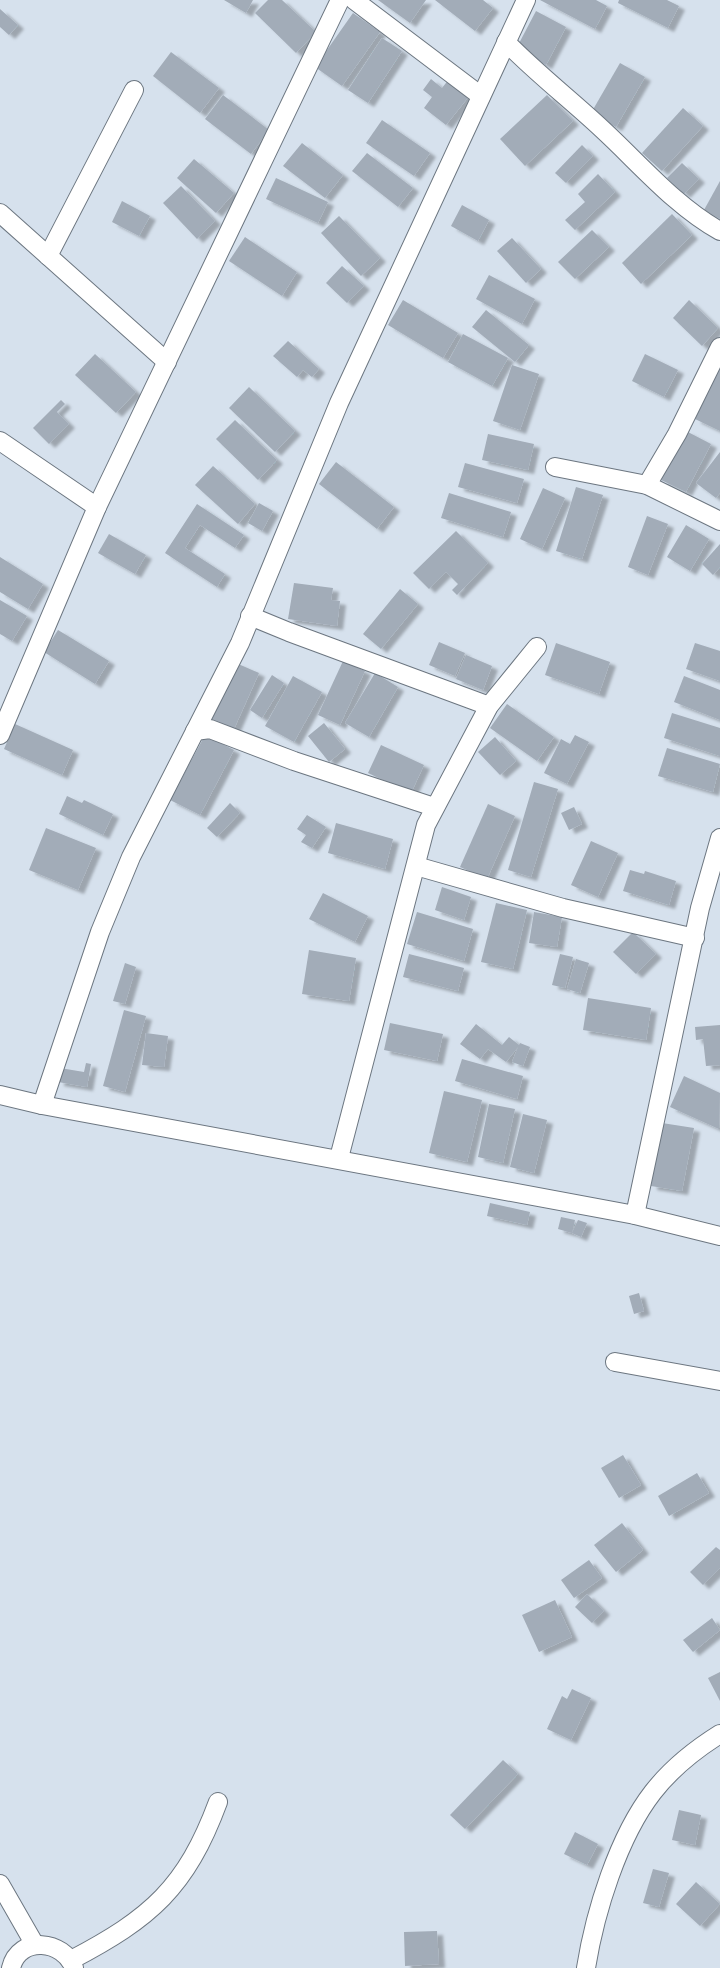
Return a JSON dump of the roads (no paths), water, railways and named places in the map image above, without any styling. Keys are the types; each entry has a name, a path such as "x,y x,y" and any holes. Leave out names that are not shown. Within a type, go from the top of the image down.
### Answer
{"street":[{"path":"0,735 97,507 340,0"},
{"path":"354,0 481,96"},
{"path":"42,1105 100,932 131,857 240,643 339,403 526,0"},
{"path":"506,42 634,161 705,223 720,231"},
{"path":"48,256 134,90"},
{"path":"0,213 168,362"},
{"path":"647,485 678,435 720,347"},
{"path":"0,441 97,507"},
{"path":"555,467 647,485 720,521"},
{"path":"250,616 489,706"},
{"path":"339,1158 426,825 489,706 537,647"},
{"path":"195,731 210,729 294,761 434,807"},
{"path":"635,1215 695,938 720,838"},
{"path":"416,866 563,908 695,938"},
{"path":"0,1095 42,1105 339,1158 635,1215 720,1236"},
{"path":"615,1362 720,1381"},
{"path":"586,1968 601,1899 636,1821 653,1792 679,1766 720,1734"},
{"path":"11,1968 22,1952 35,1945 55,1947 72,1964 150,1911 181,1878 203,1842 218,1802"},
{"path":"0,1884 35,1945"}]}
